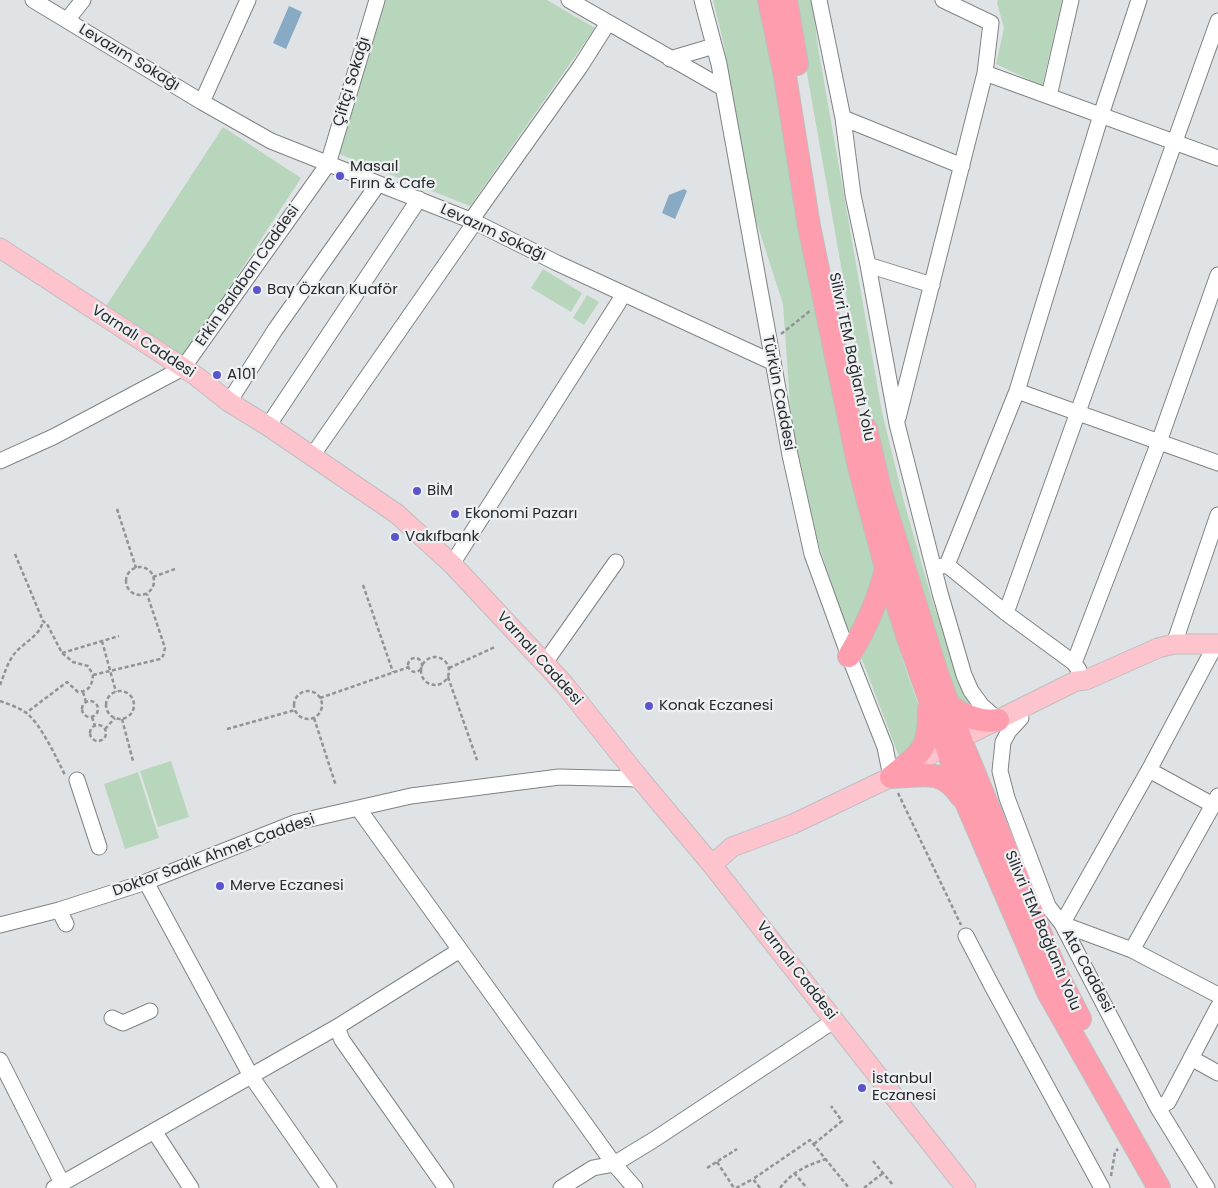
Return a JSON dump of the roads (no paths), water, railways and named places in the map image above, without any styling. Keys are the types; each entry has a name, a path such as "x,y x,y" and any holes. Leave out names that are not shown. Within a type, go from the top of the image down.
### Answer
{"highway":[{"name":"Silivri TEM Bağlantı Yolu","path":"769,0 810,226 858,467 886,568 939,703"},
{"name":"Silivri TEM Bağlantı Yolu","path":"786,0 822,216 853,372 876,475 915,604 939,703"},
{"path":"848,656 859,639 881,591 886,568"},
{"path":"939,703 982,721 998,720"},
{"path":"939,703 955,746"},
{"path":"891,777 916,757 923,748 939,703"},
{"name":"Silivri TEM Bağlantı Yolu","path":"955,746 966,802 1048,992 1159,1188"},
{"name":"Silivri TEM Bağlantı Yolu","path":"955,746 1058,976 1127,1107 1173,1188"},
{"path":"891,777 932,774 950,783 966,802"}],"main road":[{"name":"Varnalı Caddesi","path":"0,248 182,368 229,402 268,426 397,514 452,564 564,684 712,865 966,1188"},
{"path":"955,746 998,720 1076,680 1086,680 1158,648 1174,644 1217,644"},
{"path":"712,865 732,847 793,824 955,746 1021,718 1079,688 1086,680"}],"street":[{"name":"Levazım Sokağı","path":"33,0 202,102 271,141 474,221 557,263 772,362"},
{"path":"67,20 83,0"},
{"path":"202,102 248,0"},
{"name":"Çiftçi Sokağı","path":"328,164 377,0"},
{"path":"569,0 723,88"},
{"name":"Türkün Caddesi","path":"702,0 723,88 772,362 812,554 848,656 885,747 891,777"},
{"path":"820,0 843,118 854,195 897,424 940,567 964,675 982,706 998,720"},
{"path":"897,424 986,73 991,23 943,0"},
{"path":"1049,96 1071,0"},
{"path":"940,567 1017,391 1101,116 1139,0"},
{"path":"1006,613 1218,21"},
{"path":"312,456 580,67 608,23"},
{"path":"670,59 714,46"},
{"path":"986,73 1218,158"},
{"path":"843,118 962,166"},
{"name":"Erkin Balaban Caddesi","path":"0,461 52,437 182,368 328,164"},
{"path":"229,402 275,330 378,184"},
{"path":"268,426 419,200"},
{"path":"868,265 932,284"},
{"path":"1074,663 1159,442 1218,275"},
{"path":"452,564 624,294"},
{"path":"1017,391 1218,463"},
{"path":"1174,644 1218,515"},
{"path":"544,664 616,562"},
{"path":"940,567 1074,663 1086,680"},
{"path":"1217,644 1149,770 1062,924 1132,950 1218,995"},
{"name":"Ata Caddesi","path":"1021,718 1009,731 1003,742 1000,771 1007,798 1048,906 1062,924 1158,1108 1207,1188"},
{"path":"1132,950 1216,800 1149,770"},
{"name":"Doktor Sadık Ahmet Caddesi","path":"0,925 59,910 146,882 297,822 358,808 411,796 559,776 640,779"},
{"path":"73,781 99,847"},
{"path":"358,808 614,1164 634,1188"},
{"path":"146,882 251,1076 328,1188"},
{"path":"59,910 66,924"},
{"path":"966,936 992,986 1106,1185"},
{"path":"0,1060 58,1186 337,1027 460,950"},
{"path":"1158,1108 1168,1102 1218,1007"},
{"path":"112,1018 123,1023 150,1010"},
{"path":"561,1188 593,1168 614,1164 655,1139 835,1020"},
{"path":"337,1027 342,1040 446,1188"},
{"path":"1191,1058 1218,1073"},
{"path":"154,1131 191,1188"}],"water":[{"path":"289,6 302,12 286,49 273,43"},
{"path":"684,189 687,191 675,219 662,213 669,195"}],"place":[{"name":"Masaıl Fırın & Cafe","path":"340,176"},
{"name":"Bay Özkan Kuaför","path":"257,290"},
{"name":"A101","path":"217,375"},
{"name":"BİM","path":"417,491"},
{"name":"Ekonomi Pazarı","path":"455,514"},
{"name":"Vakıfbank","path":"395,537"},
{"name":"Konak Eczanesi","path":"649,706"},
{"name":"Merve Eczanesi","path":"220,886"},
{"name":"İstanbul Eczanesi","path":"862,1088"}]}
